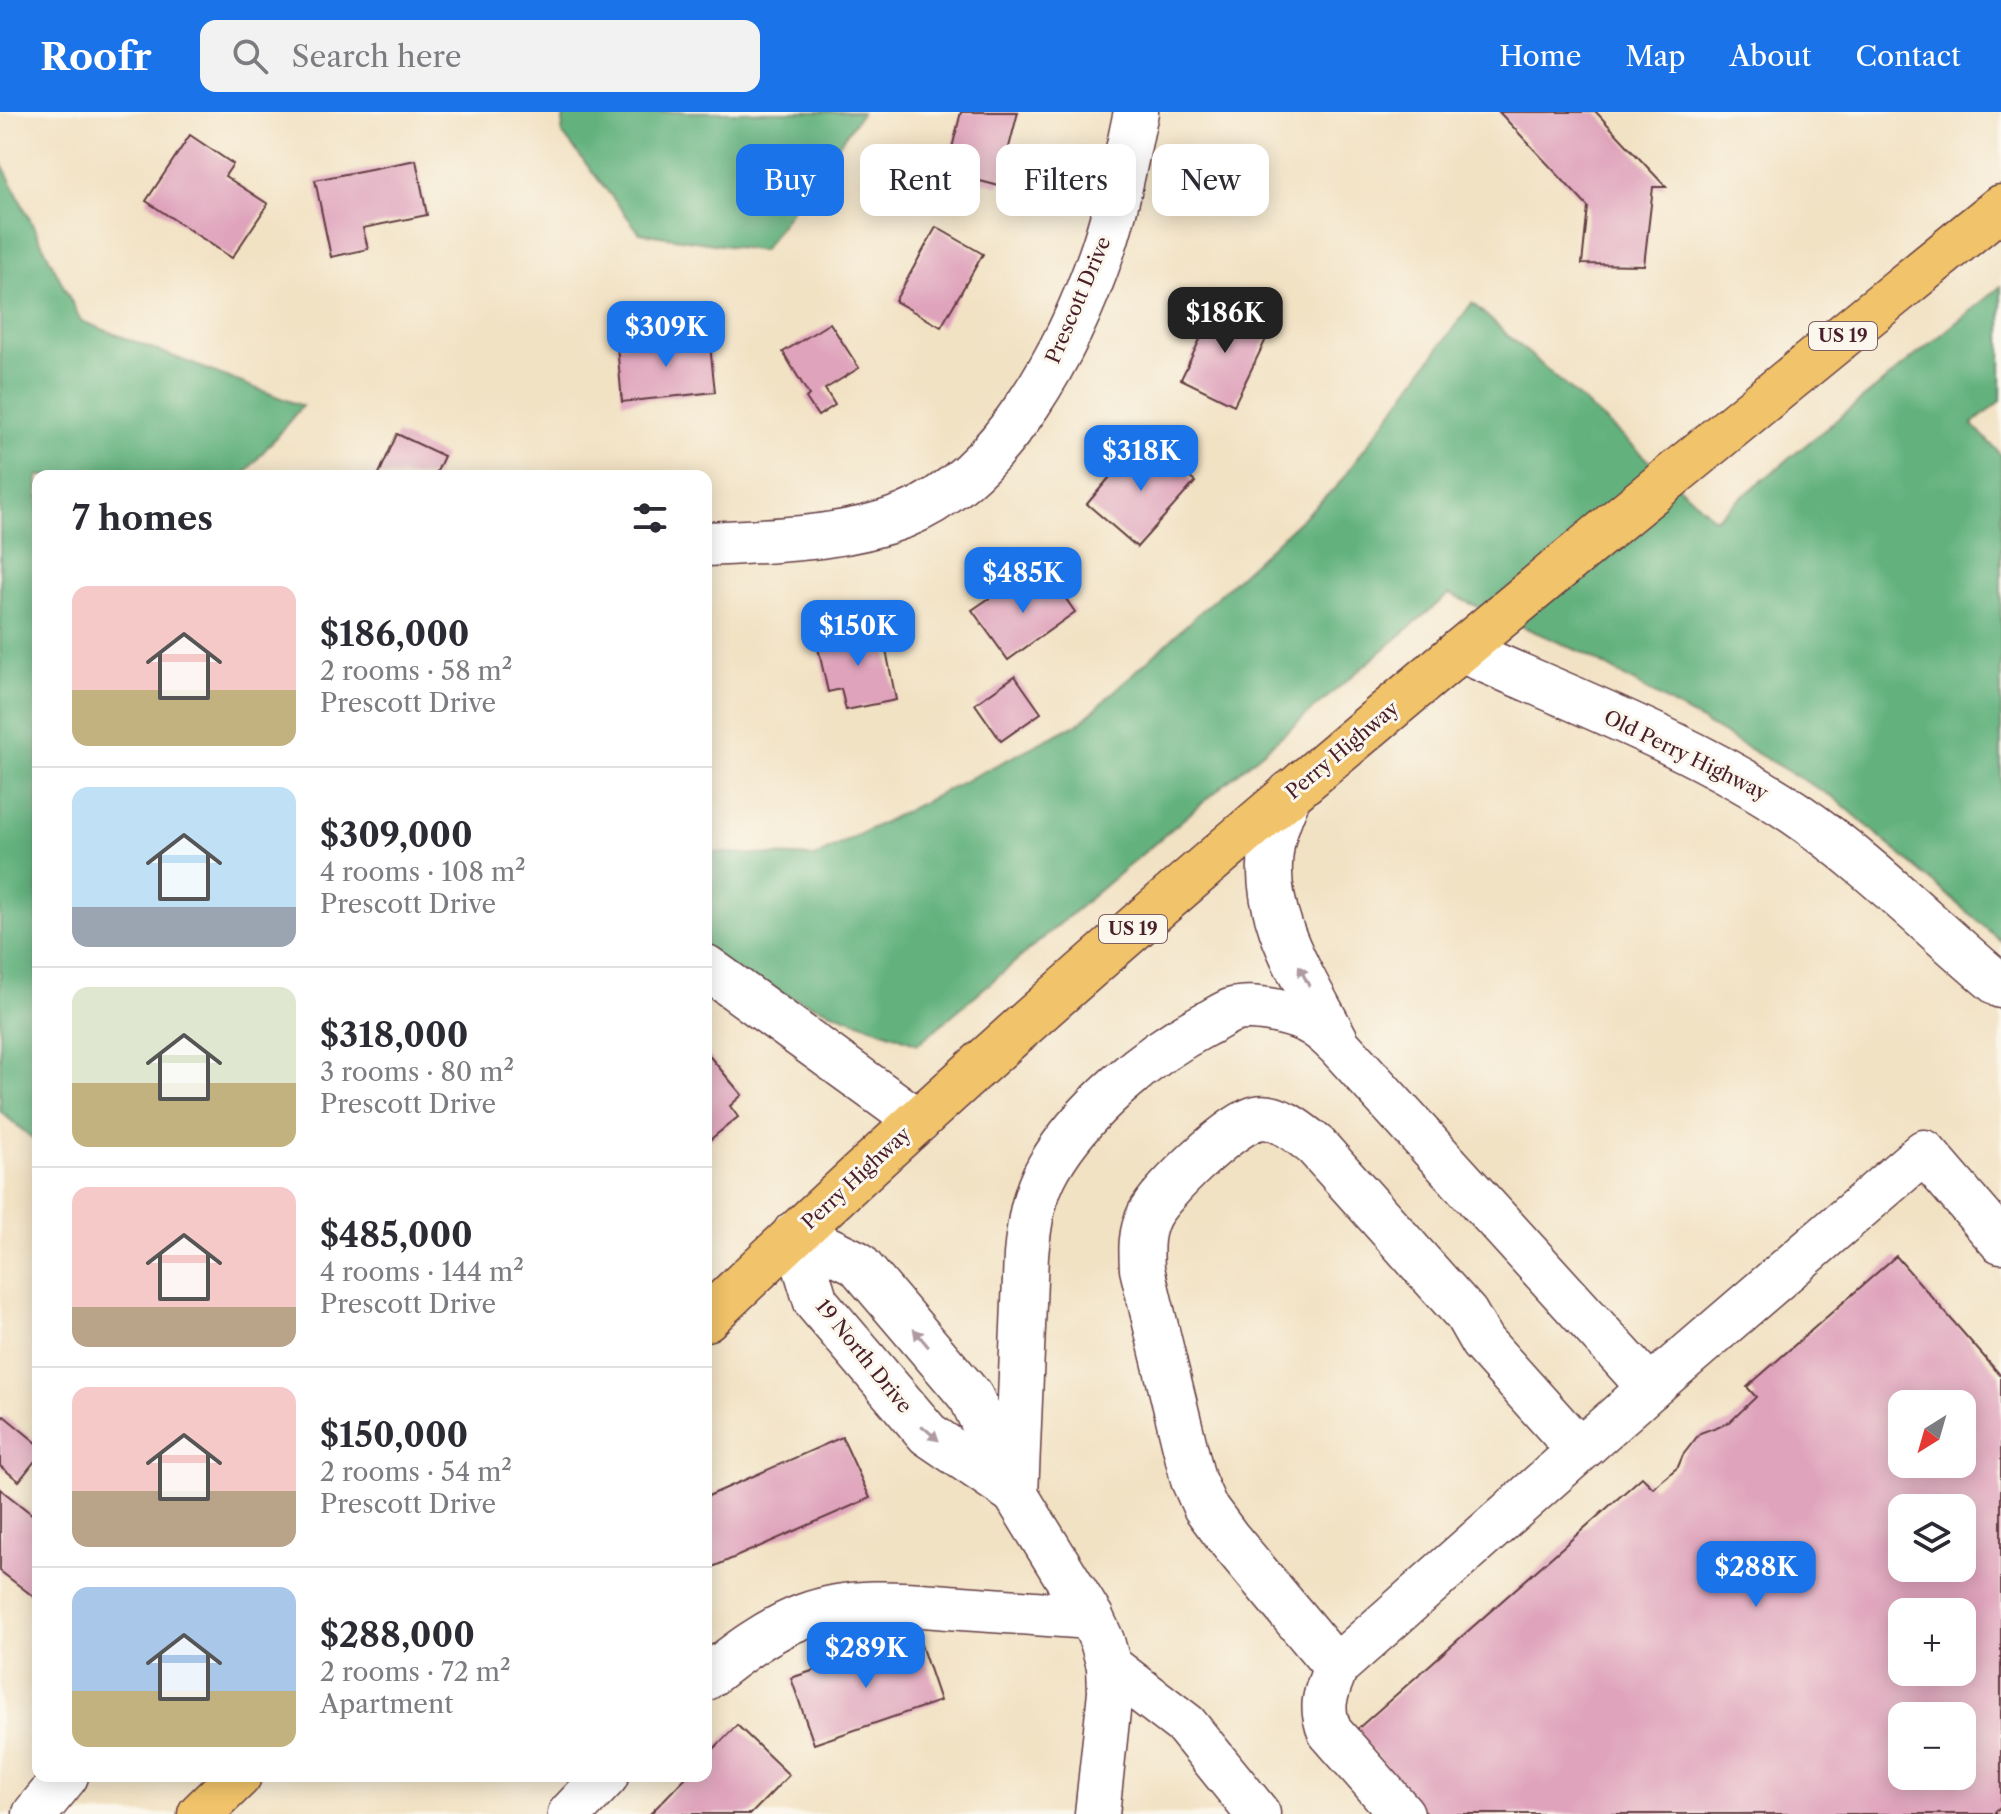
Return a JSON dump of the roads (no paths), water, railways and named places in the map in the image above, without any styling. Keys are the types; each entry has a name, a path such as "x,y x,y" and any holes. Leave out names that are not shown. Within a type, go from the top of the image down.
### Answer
{"main road":[{"name":"Perry Highway","path":"712,1313 918,1121 1290,793 2001,207"},
{"path":"200,1814 233,1782"}],"street":[{"name":"Prescott Drive","path":"712,544 805,539 857,531 906,515 944,495 976,466 1007,434 1057,356 1103,250 1136,112"},
{"name":"Old Perry Highway","path":"1461,650 1670,744 1758,789 1839,845 2001,986"},
{"path":"1290,793 1271,846 1272,891 1284,936 1339,1046"},
{"path":"712,971 918,1121"},
{"path":"1016,1495 1029,1224 1048,1168 1083,1121 1146,1062 1182,1036 1234,1010 1264,1009 1297,1016 1317,1026 1339,1046 1650,1388"},
{"path":"1336,1667 1205,1507 1193,1480 1142,1269 1141,1238 1148,1217 1163,1193 1239,1125 1259,1117 1280,1121 1316,1146 1466,1314 1482,1342 1579,1450"},
{"path":"1402,1814 1330,1732 1323,1716 1323,1699 1336,1667 1579,1450 1924,1152 2001,1241"},
{"name":"19 North Drive","path":"795,1233 816,1302 928,1434 1016,1495 1091,1617 1109,1666 1109,1717 1097,1814"},
{"path":"712,1673 752,1642 779,1627 806,1615 845,1605 883,1602 1091,1617"},
{"path":"1109,1666 1186,1725 1258,1814"},
{"path":"35,1814 61,1782"},
{"path":"570,1814 600,1782"}]}
